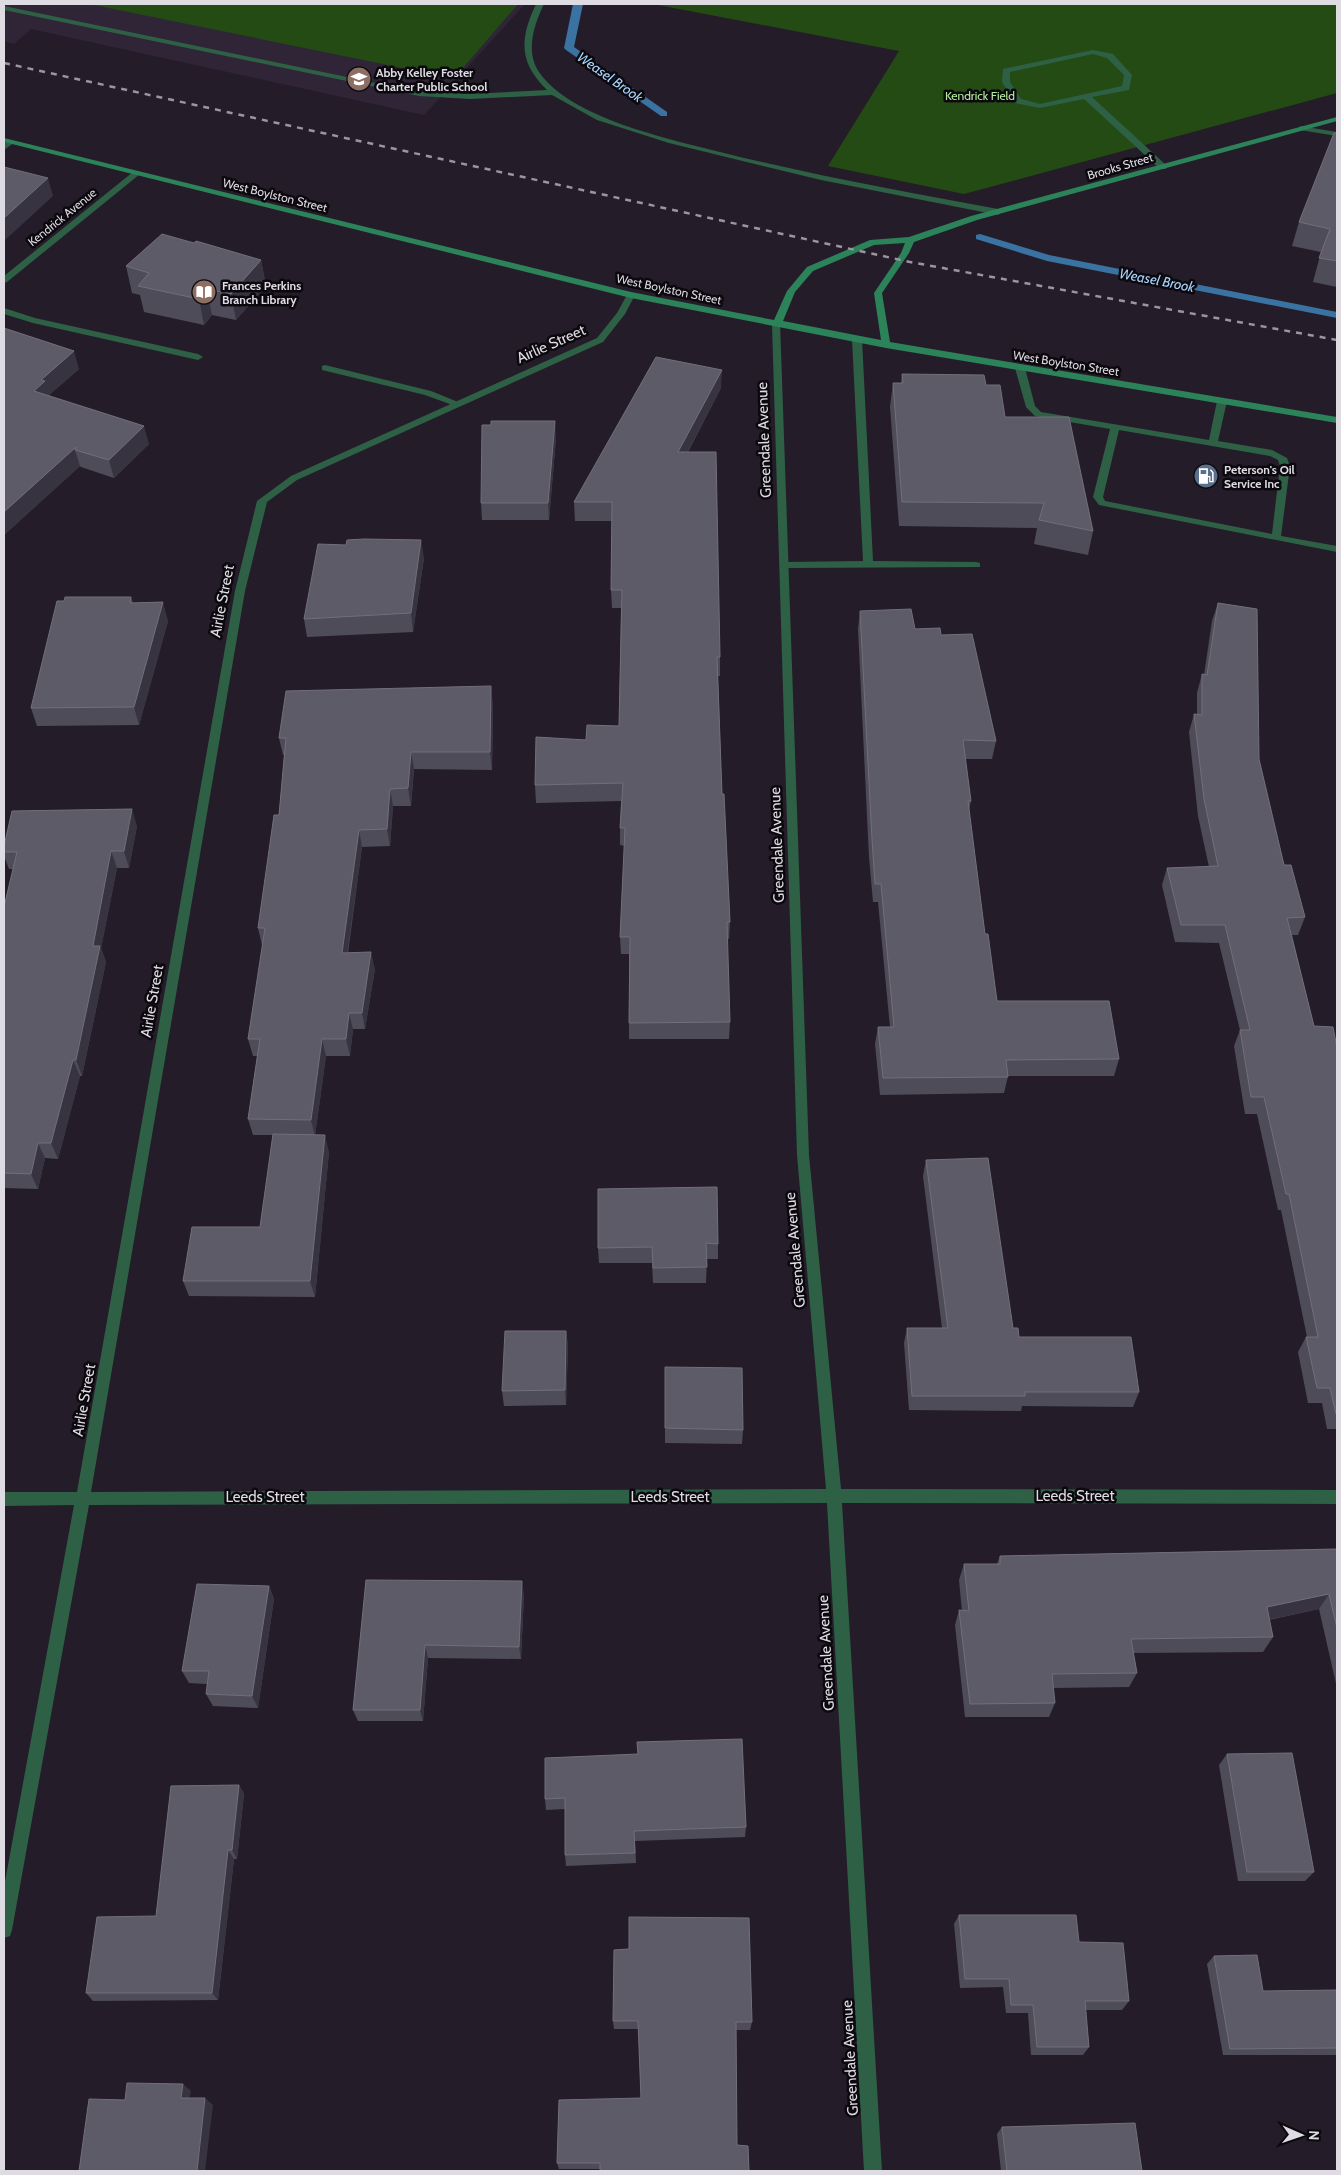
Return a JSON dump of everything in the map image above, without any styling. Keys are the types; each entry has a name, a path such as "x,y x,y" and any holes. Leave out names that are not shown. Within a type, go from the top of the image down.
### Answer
{"main road":[{"name":"Brooks Street","path":"777,324 791,291 810,269 873,242 910,240 998,212 1337,119"},
{"name":"West Boylston Street","path":"6,144 631,295 886,345 1337,420"},
{"path":"886,345 878,293 905,253 910,240"}],"street":[{"path":"540,4 528,34 530,63 541,80 554,92 571,104 600,118 689,146 780,170 998,212"},
{"path":"4,8 419,94 454,98 488,98 554,92"},
{"path":"1093,52 1110,56 1128,75 1126,88 1086,96 1040,106 1018,101 1006,82 1006,71 1093,52"},
{"path":"1086,96 1163,166"},
{"path":"1303,128 1337,134"},
{"name":"Kendrick Avenue","path":"4,280 136,174"},
{"name":"Airlie Street","path":"4,1930 83,1498 240,591 262,501 294,478 600,340 621,314 631,295"},
{"path":"4,311 33,320 198,357"},
{"name":"Greendale Avenue","path":"777,324 803,1155 834,1496 873,2171"},
{"path":"856,339 868,564"},
{"path":"325,368 428,393 458,404"},
{"path":"1020,368 1030,407 1038,414 1272,453 1282,458 1284,466 1276,538"},
{"path":"1213,444 1222,400"},
{"path":"1115,428 1098,497 1102,503 1337,549"},
{"path":"785,565 976,565"},
{"name":"Leeds Street","path":"4,1499 834,1496 1337,1497"}],"shaded area":[{"name":"Abby Kelley Foster Charter Public School","path":"4,4 525,4 424,115 31,29 14,44 4,41"}],"green space":[{"path":"89,4 518,4 463,68 432,74"},
{"name":"Kendrick Field","path":"653,4 1337,4 1337,93 964,194 828,166 899,51"}],"building":[{"path":"1334,133 1337,133 1337,261 1319,258 1330,229 1299,222"},
{"path":"4,167 48,178 4,218"},
{"path":"162,234 194,243 196,241 261,260 231,294 207,289 199,299 138,286 149,273 126,266"},
{"path":"4,328 74,351 41,380 45,381 34,391 144,426 109,460 75,450 76,447 4,512"},
{"path":"656,357 722,370 678,452 716,452 720,657 717,657 722,794 724,794 730,922 727,922 730,1022 629,1023 630,937 620,937 625,828 620,828 623,783 535,785 536,737 586,740 587,725 619,726 622,590 611,590 612,502 574,502"},
{"path":"902,374 984,375 986,385 1000,385 1005,417 1069,417 1093,531 1039,520 1044,503 902,502 893,383 903,383"},
{"path":"491,421 555,421 548,503 481,503 482,425 491,425"},
{"path":"347,540 421,540 411,613 304,619 318,544 346,545"},
{"path":"65,597 131,597 130,603 163,602 134,707 31,708 57,601 64,601"},
{"path":"1218,603 1257,609 1259,759 1284,865 1291,865 1305,917 1287,918 1314,1026 1333,1027 1337,1048 1337,1414 1330,1388 1317,1388 1306,1337 1318,1337 1289,1194 1286,1194 1264,1097 1251,1097 1240,1030 1250,1030 1225,925 1181,925 1167,868 1218,866 1204,799 1194,714 1202,715 1202,674 1207,675"},
{"path":"911,609 915,629 940,628 941,635 972,634 996,741 963,740 971,801 968,801 985,934 988,934 997,1001 1109,1001 1119,1059 1006,1060 1008,1077 883,1078 878,1027 894,1027 881,884 875,884 860,611"},
{"path":"491,686 490,752 411,752 408,788 390,789 387,829 359,830 342,953 371,952 362,1013 349,1013 346,1039 322,1039 311,1120 248,1119 260,1039 248,1039 265,928 258,928 274,815 279,815 286,738 279,738 286,691"},
{"path":"132,809 124,851 111,851 93,946 100,946 76,1060 73,1060 51,1143 38,1143 31,1174 4,1173 4,907 17,852 4,852 4,846 12,811"},
{"path":"273,1134 325,1135 310,1281 183,1281 192,1227 260,1227"},
{"path":"988,1158 1013,1328 1018,1328 1019,1337 1131,1337 1139,1392 1025,1392 1025,1396 912,1396 907,1328 948,1328 926,1160"},
{"path":"717,1187 718,1244 706,1243 707,1267 653,1268 652,1247 598,1248 598,1189"},
{"path":"505,1331 566,1331 565,1390 502,1391"},
{"path":"665,1367 742,1368 743,1430 665,1428"},
{"path":"1337,1549 1337,1628 1329,1594 1267,1607 1273,1637 1131,1639 1137,1673 1052,1674 1055,1703 970,1704 959,1610 969,1611 964,1564 1000,1564 1000,1556"},
{"path":"366,1580 522,1581 519,1647 425,1645 420,1710 353,1710"},
{"path":"197,1584 269,1586 252,1696 206,1694 209,1671 182,1671"},
{"path":"742,1739 746,1827 634,1831 635,1853 565,1855 565,1798 545,1799 545,1758 638,1754 637,1742"},
{"path":"1292,1753 1314,1872 1247,1872 1227,1754"},
{"path":"239,1785 232,1850 228,1850 212,1993 86,1993 97,1917 156,1916 171,1786"},
{"path":"959,1915 1076,1915 1079,1942 1123,1943 1129,2001 1085,2001 1089,2047 1037,2047 1033,2005 1011,2005 1009,1979 965,1979"},
{"path":"629,1917 749,1918 752,2022 736,2022 737,2145 748,2146 749,2171 600,2171 600,2163 557,2163 559,2100 641,2098 638,2021 613,2021 614,1950 629,1949"},
{"path":"1257,1955 1263,1991 1337,1990 1337,2048 1230,2049 1214,1956"},
{"path":"127,2083 183,2084 181,2098 205,2098 197,2171 79,2171 89,2099 125,2100"},
{"path":"1135,2123 1142,2171 1007,2171 1002,2127"}],"waterway":[{"name":"Weasel Brook","path":"578,4 569,48 664,114"},
{"name":"Weasel Brook","path":"980,237 1047,258 1337,315"}],"railway":[{"path":"4,63 910,262 1337,340"}],"place":[{"name":"Abby Kelley Foster Charter Public School","path":"359,79"},
{"name":"Frances Perkins Branch Library","path":"204,292"},
{"name":"Peterson's Oil Service Inc","path":"1206,476"}]}
